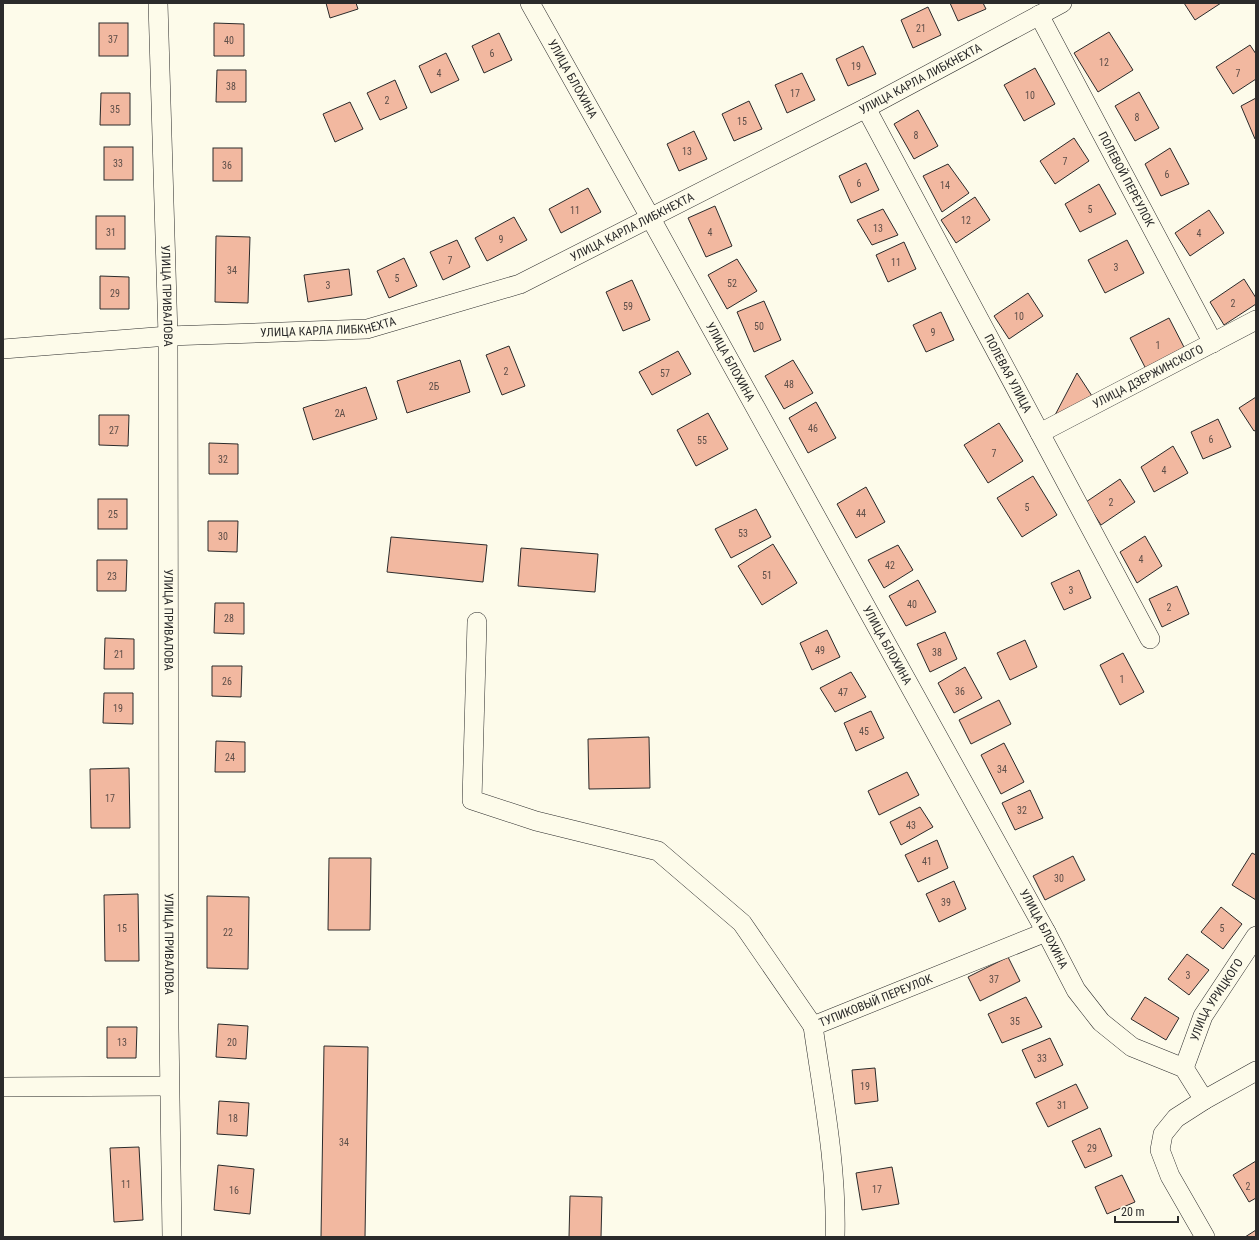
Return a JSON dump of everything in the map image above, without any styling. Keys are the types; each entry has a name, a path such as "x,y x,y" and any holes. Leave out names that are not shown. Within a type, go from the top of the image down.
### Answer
{"street":[{"name":"УЛИЦА ПРИВАЛОВА","path":"158,3 168,336 169,1086 172,1237"},
{"name":"УЛИЦА БЛОХИНА","path":"530,3 1046,932 1076,990 1101,1022 1132,1047 1184,1068"},
{"name":"УЛИЦА КАРЛА ЛИБКНЕХТА","path":"3,349 168,336 367,329 520,284 866,108 1062,3"},
{"name":"ПОЛЕВОЙ ПЕРЕУЛОК","path":"1039,15 1214,343"},
{"name":"ПОЛЕВАЯ УЛИЦА","path":"866,108 1150,639"},
{"name":"УЛИЦА ДЗЕРЖИНСКОГО","path":"1040,433 1256,320"},
{"path":"477,622 472,800 536,821 658,852 742,923 813,1026"},
{"name":"ТУПИКОВЫЙ ПЕРЕУЛОК","path":"835,1237 836,1205 831,1147 813,1026 1046,932"},
{"name":"УЛИЦА УРИЦКОГО","path":"1184,1068 1203,1016 1256,936"},
{"path":"1184,1068 1204,1100"},
{"path":"1205,1237 1170,1176 1160,1150 1164,1134 1176,1118 1204,1100 1256,1071"},
{"path":"3,1087 169,1086"}],"building":[{"path":"326,3 356,3 358,9 330,18"},
{"path":"950,3 983,3 986,9 958,21"},
{"path":"1184,3 1221,3 1195,20"},
{"path":"928,7 941,35 913,48 901,20"},
{"path":"99,23 128,23 128,56 99,56"},
{"path":"214,23 244,24 244,56 214,56"},
{"path":"1109,32 1133,70 1098,92 1074,53"},
{"path":"499,33 512,60 484,73 472,46"},
{"path":"1250,45 1256,54 1256,79 1233,94 1216,67"},
{"path":"863,46 876,74 848,86 836,59"},
{"path":"446,53 459,80 431,93 419,66"},
{"path":"1035,68 1055,104 1024,121 1004,85"},
{"path":"217,70 246,70 246,102 216,102"},
{"path":"802,73 815,100 787,113 775,85"},
{"path":"395,80 407,108 380,120 367,93"},
{"path":"1139,92 1159,128 1135,141 1115,106"},
{"path":"101,93 130,93 130,125 100,125"},
{"path":"1256,98 1256,138 1255,139 1241,106"},
{"path":"749,101 762,129 734,141 722,114"},
{"path":"350,102 363,129 335,142 323,114"},
{"path":"918,110 938,146 914,159 894,124"},
{"path":"694,131 707,159 679,171 667,144"},
{"path":"1074,138 1089,161 1055,184 1040,161"},
{"path":"104,147 133,147 133,180 104,180"},
{"path":"213,148 242,148 242,181 213,181"},
{"path":"1170,148 1189,184 1161,196 1145,164"},
{"path":"866,163 879,190 851,203 839,176"},
{"path":"948,164 969,193 942,212 923,176"},
{"path":"1099,184 1116,214 1080,232 1065,204"},
{"path":"588,188 601,212 561,233 549,209"},
{"path":"975,197 990,220 956,243 941,220"},
{"path":"715,206 732,246 706,257 688,218"},
{"path":"883,209 898,235 872,245 857,220"},
{"path":"1209,210 1224,233 1190,256 1175,233"},
{"path":"96,216 125,216 125,249 96,249"},
{"path":"514,217 527,240 487,261 475,238"},
{"path":"216,236 250,237 248,303 215,302"},
{"path":"457,240 470,267 443,280 430,252"},
{"path":"1127,240 1144,273 1105,293 1088,260"},
{"path":"904,242 916,269 888,282 876,255"},
{"path":"404,258 417,286 389,298 377,271"},
{"path":"737,259 757,291 727,309 708,275"},
{"path":"349,269 352,295 308,302 304,275"},
{"path":"100,276 129,277 129,309 100,309"},
{"path":"1244,279 1256,298 1256,304 1224,325 1210,302"},
{"path":"632,280 650,320 623,331 606,292"},
{"path":"1028,293 1043,316 1009,339 994,316"},
{"path":"764,301 781,340 754,352 737,312"},
{"path":"941,312 954,340 926,352 913,325"},
{"path":"1169,318 1186,351 1147,371 1130,338"},
{"path":"509,346 525,386 502,395 486,355"},
{"path":"678,351 691,374 652,395 639,372"},
{"path":"460,360 470,392 407,413 397,381"},
{"path":"793,360 813,393 784,409 765,376"},
{"path":"1077,373 1092,396 1053,419"},
{"path":"366,387 377,419 313,440 303,408"},
{"path":"1256,397 1256,430 1254,431 1239,408"},
{"path":"816,402 836,438 808,453 789,418"},
{"path":"708,413 728,449 696,466 677,430"},
{"path":"99,415 129,415 128,446 99,445"},
{"path":"1218,419 1231,447 1203,459 1191,432"},
{"path":"999,423 1023,461 988,483 964,445"},
{"path":"209,443 238,444 238,474 209,474"},
{"path":"1173,446 1188,473 1154,492 1141,467"},
{"path":"1033,476 1057,515 1022,537 997,498"},
{"path":"1120,479 1135,502 1101,525 1086,502"},
{"path":"866,487 885,522 856,538 837,504"},
{"path":"98,499 127,499 127,529 98,529"},
{"path":"756,509 771,537 731,558 715,529"},
{"path":"208,521 238,521 237,552 208,551"},
{"path":"1145,536 1162,566 1137,583 1120,552"},
{"path":"391,537 487,545 483,582 387,572"},
{"path":"773,544 797,583 762,605 738,566"},
{"path":"898,545 913,570 884,588 868,560"},
{"path":"521,548 598,554 595,592 518,586"},
{"path":"97,560 127,560 126,591 97,591"},
{"path":"1079,570 1091,598 1064,610 1051,583"},
{"path":"918,580 936,612 906,626 889,596"},
{"path":"1177,586 1189,614 1162,627 1149,599"},
{"path":"215,603 244,603 244,634 214,633"},
{"path":"827,630 840,657 812,670 800,643"},
{"path":"945,632 957,659 930,672 917,644"},
{"path":"105,638 134,639 134,669 104,669"},
{"path":"1025,640 1037,667 1010,680 997,653"},
{"path":"1123,653 1144,692 1120,705 1100,665"},
{"path":"212,666 242,666 241,697 212,696"},
{"path":"965,667 982,698 954,713 938,683"},
{"path":"851,672 866,697 835,712 820,688"},
{"path":"104,693 133,693 133,724 103,723"},
{"path":"999,700 1011,724 971,744 959,720"},
{"path":"871,711 884,738 856,751 844,723"},
{"path":"649,737 650,788 589,789 588,739"},
{"path":"216,741 245,742 245,772 215,772"},
{"path":"1004,743 1024,782 1001,794 981,755"},
{"path":"129,768 130,828 91,828 90,769"},
{"path":"907,772 919,795 879,815 868,791"},
{"path":"1030,790 1043,818 1015,830 1002,803"},
{"path":"920,807 933,827 901,845 890,822"},
{"path":"937,840 948,868 918,882 905,855"},
{"path":"1252,853 1256,855 1256,900 1232,885"},
{"path":"1073,856 1085,880 1045,900 1033,876"},
{"path":"329,858 371,858 370,930 328,930"},
{"path":"954,881 966,909 939,922 926,894"},
{"path":"138,894 139,961 105,961 104,895"},
{"path":"207,896 249,897 248,969 207,968"},
{"path":"1221,907 1242,924 1223,949 1201,932"},
{"path":"1187,954 1209,970 1189,995 1168,979"},
{"path":"1008,957 1020,981 980,1001 968,977"},
{"path":"1026,997 1042,1027 1002,1043 988,1014"},
{"path":"1145,997 1179,1018 1166,1040 1131,1019"},
{"path":"218,1024 248,1026 246,1059 216,1057"},
{"path":"107,1027 137,1027 136,1058 107,1058"},
{"path":"1050,1038 1063,1065 1035,1078 1022,1050"},
{"path":"324,1046 368,1047 365,1237 321,1237"},
{"path":"875,1068 878,1101 855,1104 852,1070"},
{"path":"1076,1084 1088,1108 1048,1127 1036,1103"},
{"path":"219,1101 249,1103 247,1136 217,1134"},
{"path":"1100,1128 1112,1156 1085,1168 1072,1141"},
{"path":"139,1147 143,1220 114,1222 110,1148"},
{"path":"1256,1161 1256,1198 1249,1202 1233,1175"},
{"path":"218,1165 254,1169 250,1214 214,1210"},
{"path":"892,1167 899,1204 862,1210 856,1173"},
{"path":"1122,1175 1135,1202 1107,1214 1095,1187"},
{"path":"570,1196 602,1197 601,1237 569,1237"},
{"path":"1256,1230 1256,1237 1245,1237"}]}
